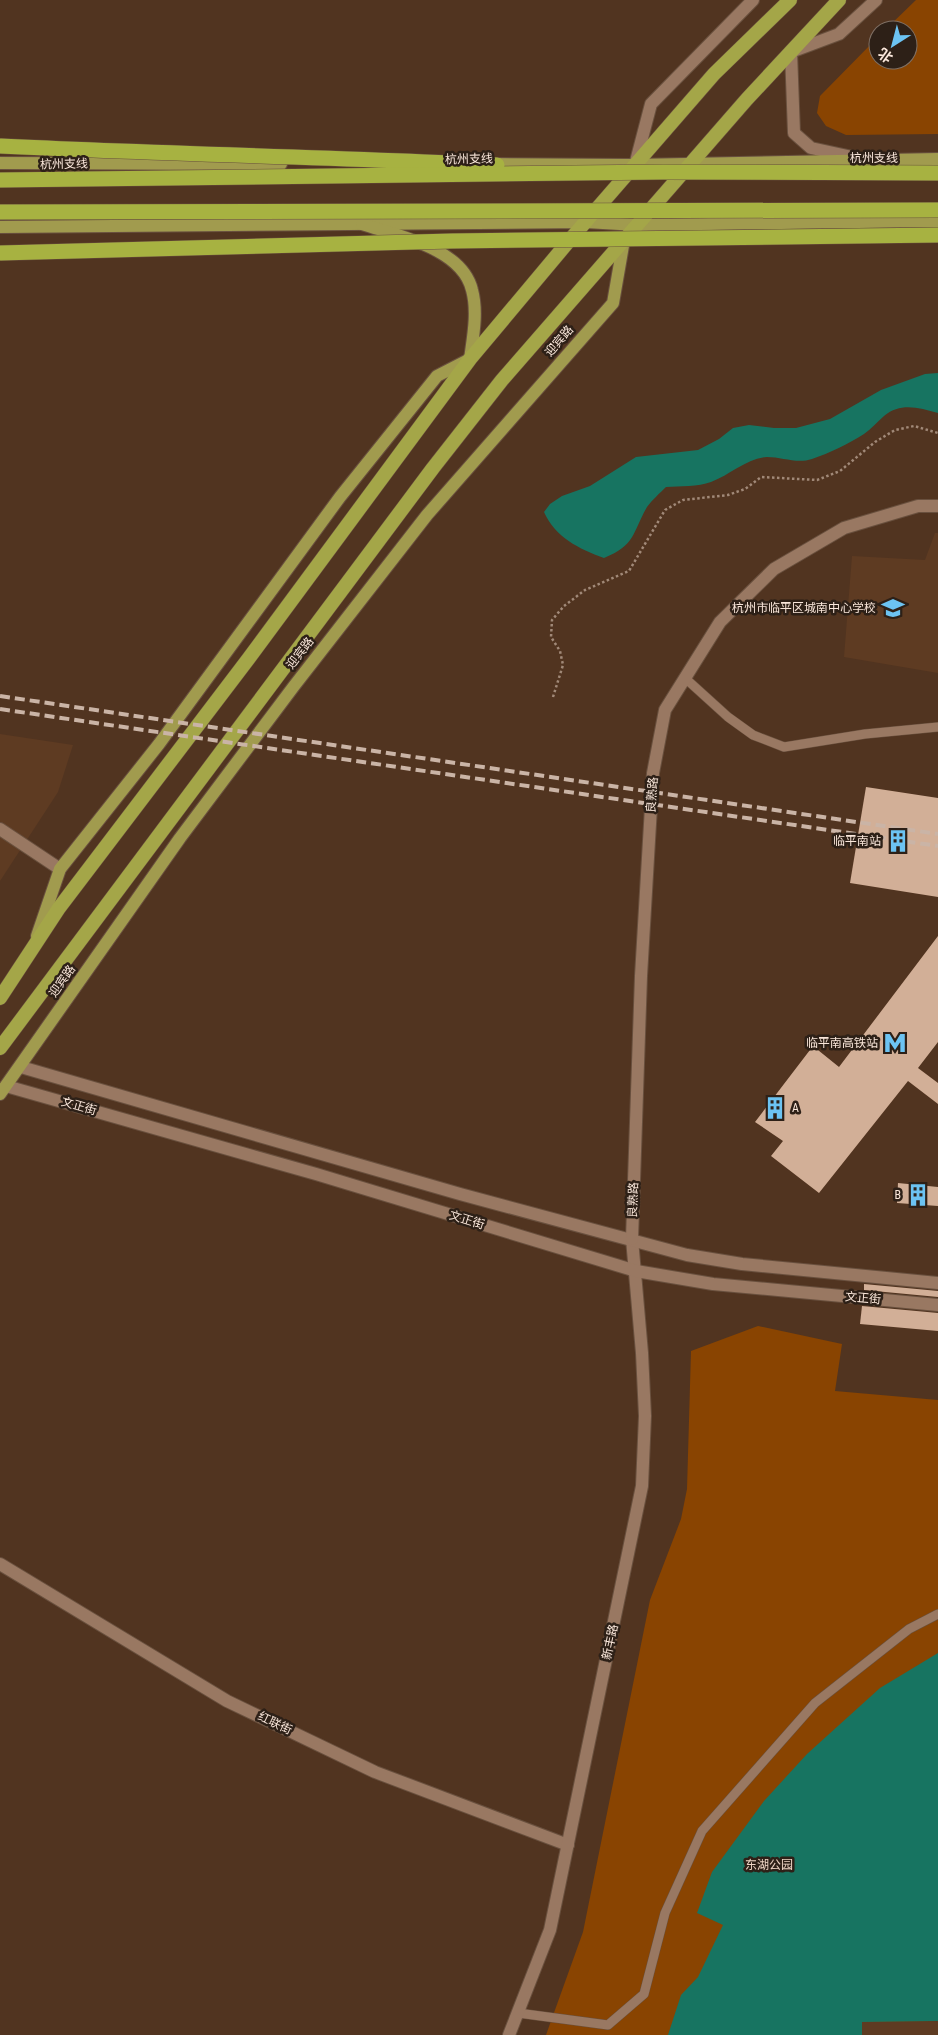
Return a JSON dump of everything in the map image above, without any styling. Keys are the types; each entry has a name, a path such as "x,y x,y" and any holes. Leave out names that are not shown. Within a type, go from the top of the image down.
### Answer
{"highway":[{"path":"0,998 59,908 249,658 470,359 714,74 790,0"},
{"name":"迎宾路","path":"0,1048 433,468 502,380 691,164 839,0"},
{"path":"0,146 138,153 348,158 663,172"},
{"name":"杭州支线","path":"0,180 663,172 938,173"},
{"path":"0,212 938,210"},
{"path":"0,253 452,241 938,235"}],"main road":[{"path":"636,165 651,104 753,0"},
{"path":"871,161 811,148 794,133 791,52 839,34 876,0"},
{"path":"0,163 636,165 938,159"},
{"path":"0,228 586,222 637,225 938,222"},
{"path":"33,948 60,869 164,736 340,497 437,376 470,359 474,324 472,290 462,269 435,249 362,224"},
{"name":"迎宾路","path":"3,1090 180,838 294,686 427,515 613,303 624,240"},
{"name":"良熟路","path":"632,1239 641,976 653,773 665,710 720,622 774,569 844,528 918,506 938,506"},
{"path":"0,829 60,869"},
{"name":"文正街","path":"21,1066 460,1194 687,1255 742,1264 938,1283"},
{"name":"文正街","path":"3,1090 316,1174 636,1271 713,1284 938,1305"},
{"name":"新丰路","path":"509,2035 550,1930 642,1486 645,1416 636,1271 632,1239"},
{"name":"红联街","path":"0,1564 227,1700 375,1772 568,1845"}],"lane":[{"path":"685,678 728,718 753,735 784,747 865,734 938,727"},
{"path":"518,2013 608,2025 644,1994 665,1913 702,1831 815,1703 909,1629 938,1614"}],"path":[{"path":"553,697 563,665 560,651 551,637 552,620 564,606 585,590 629,571 665,510 683,500 728,495 745,488 761,477 818,480 840,471 875,442 895,430 914,426 938,433"}],"shaded area":[{"name":"杭州市临平区城南中心学校","path":"935,533 938,533 938,673 844,657 852,556 925,560"},
{"path":"0,734 73,745 58,792 0,881"},
{"path":"938,2021 938,2035 862,2035 862,2022"}],"green space":[{"path":"916,0 938,0 938,134 846,135 826,126 817,113 820,96 868,47 868,70 918,70 918,20 895,20"},
{"name":"东湖公园","path":"758,1326 842,1344 835,1391 938,1400 938,2021 862,2022 862,2035 546,2035 583,1932 650,1600 681,1519 687,1489 691,1351"}],"water":[{"path":"938,373 938,413 910,407 897,409 884,416 858,438 812,459 801,461 773,457 760,458 752,460 706,484 666,487 647,507 628,543 604,558 586,551 561,535 544,512 550,504 562,496 590,486 636,457 698,450 719,439 733,428 749,425 796,428 830,419 881,390 925,374"},
{"path":"938,1653 938,2021 862,2022 862,2035 668,2035 681,1995 698,1977 723,1925 697,1913 712,1872 764,1801 807,1754 880,1688"}],"building":[{"name":"临平南站","path":"866,787 938,798 938,897 850,883"},
{"name":"临平南高铁站","path":"938,936 938,1042 918,1068 938,1083 938,1104 908,1081 819,1193 771,1156 783,1141 755,1122 813,1046 839,1067"},
{"name":"B","path":"898,1183 938,1187 938,1206 897,1203"},
{"path":"864,1284 938,1291 938,1297 864,1290"},
{"path":"862,1306 938,1313 938,1331 860,1324"}],"railway":[{"path":"0,696 938,834"},
{"path":"0,709 938,846"}],"place":[{"name":"杭州市临平区城南中心学校","path":"893,608"},
{"name":"临平南站","path":"898,841"},
{"name":"临平南高铁站","path":"895,1043"},
{"name":"A","path":"775,1108"},
{"name":"B","path":"918,1195"}]}
